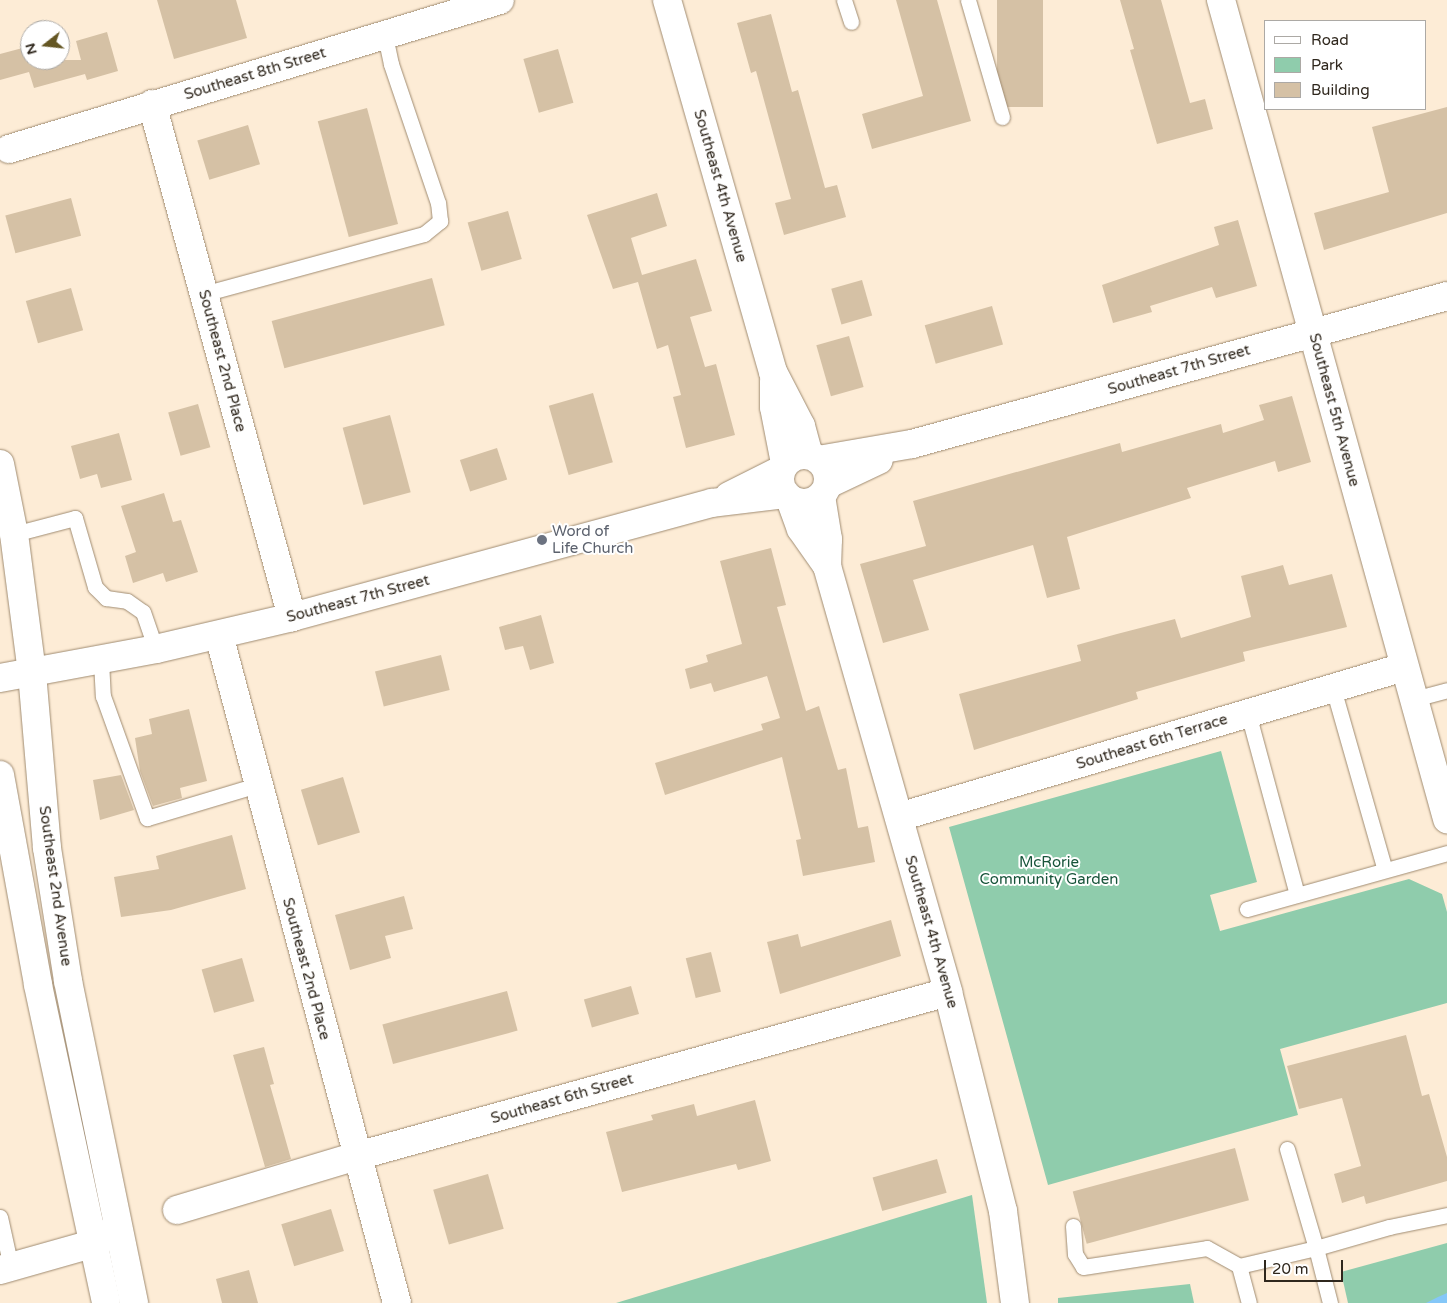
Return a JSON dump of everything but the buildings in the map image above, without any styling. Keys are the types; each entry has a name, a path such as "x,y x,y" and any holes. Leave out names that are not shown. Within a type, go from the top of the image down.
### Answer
{"street":[{"name":"Southeast 8th Street","path":"9,149 152,104 500,0"},
{"name":"Southeast 4th Avenue","path":"667,0 773,372 774,407 802,477 801,529 827,566 948,992 1003,1212 1015,1303"},
{"name":"Southeast 5th Avenue","path":"1221,0 1447,819"},
{"name":"Southeast 2nd Place","path":"152,104 292,617"},
{"name":"Southeast 7th Street","path":"0,678 100,661 292,617 712,503 912,444 1447,296"},
{"name":"Southeast 2nd Avenue","path":"0,464 14,534 32,673 47,848 60,934 116,1228 134,1303"},
{"name":"Southeast 2nd Place","path":"219,635 397,1303"},
{"name":"Southeast 6th Terrace","path":"899,817 1404,667"},
{"name":"Southeast 2nd Avenue","path":"0,776 38,986 106,1303"},
{"name":"Southeast 6th Street","path":"177,1210 357,1156 948,992"},
{"path":"6,1269 92,1244 116,1228"}],"lane":[{"path":"844,0 851,22"},
{"path":"968,0 1002,117"},
{"path":"203,294 424,234 440,221 438,203 392,64 385,35"},
{"path":"14,534 74,518 95,587 106,598 127,602 142,612 156,649"},
{"path":"100,661 103,696 147,818 258,785"},
{"path":"1333,688 1385,870"},
{"path":"1414,699 1447,690"},
{"path":"1248,713 1297,895"},
{"path":"1247,909 1447,853"},
{"path":"1287,1149 1330,1303"},
{"path":"1072,1226 1075,1254 1083,1267 1207,1248 1239,1266 1316,1248 1389,1227 1447,1215"},
{"path":"0,1217 6,1269"},
{"path":"1239,1266 1249,1303"}],"green space":[{"name":"McRorie Community Garden","path":"1221,751 1257,882 1210,895 1220,931 1409,879 1442,894 1447,912 1447,1003 1280,1049 1298,1115 1048,1185 949,827"},
{"path":"972,1195 987,1303 616,1303"},
{"path":"1447,1243 1447,1303 1348,1303 1341,1272"},
{"path":"1190,1284 1194,1303 1058,1303 1058,1298"}],"water":[{"path":"1447,1293 1447,1303 1426,1303 1438,1297"}],"place":[{"name":"Word of Life Church","path":"542,540"}]}
